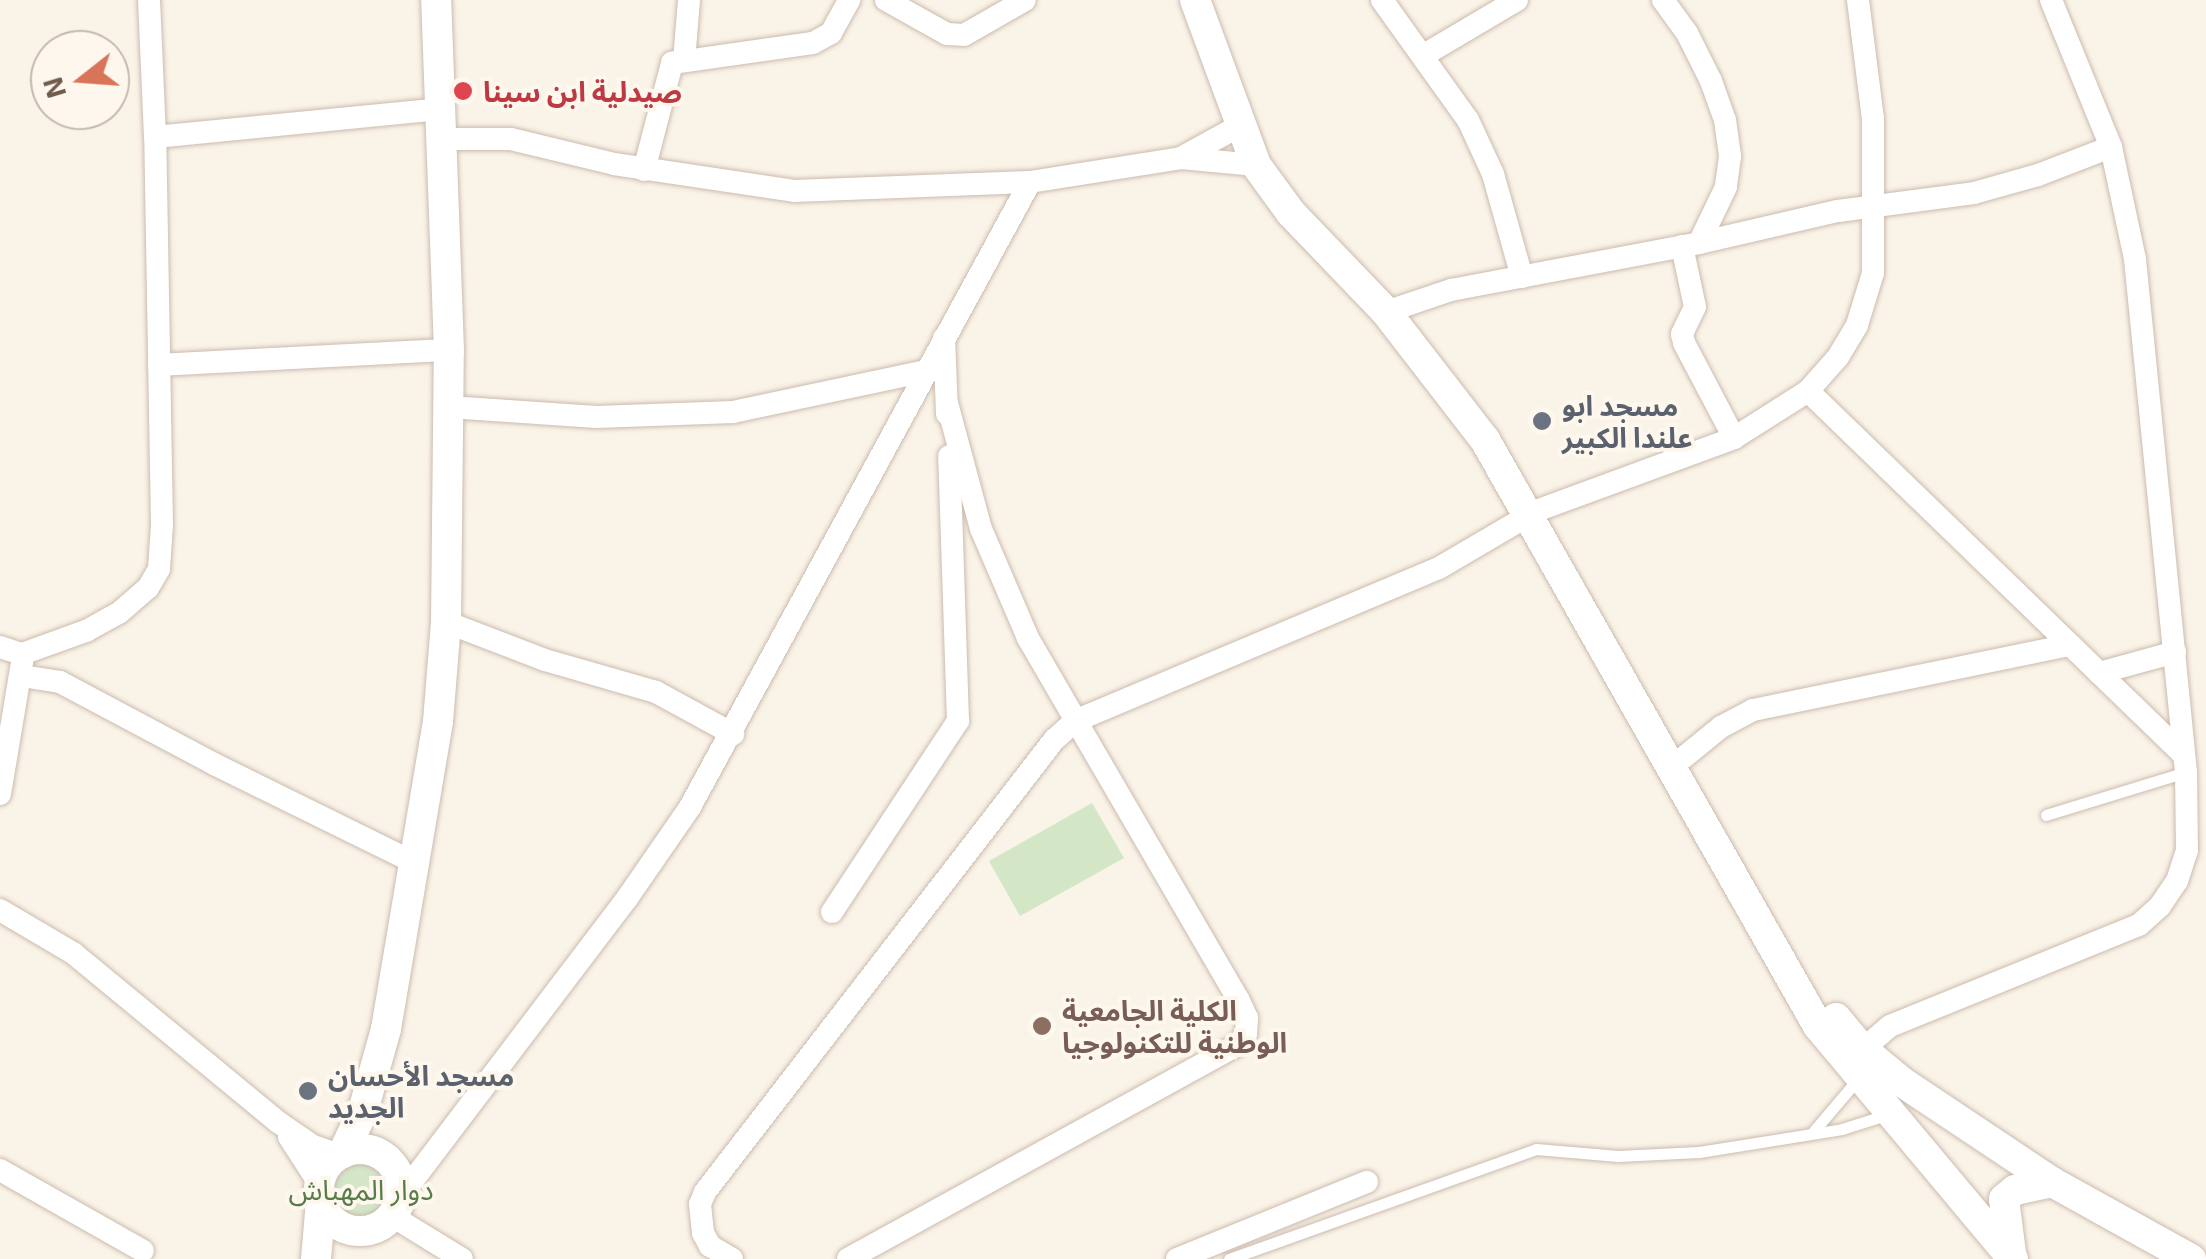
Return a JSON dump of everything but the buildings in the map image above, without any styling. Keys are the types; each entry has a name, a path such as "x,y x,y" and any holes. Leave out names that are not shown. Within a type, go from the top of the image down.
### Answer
{"street":[{"path":"15,659 65,640 119,612 148,588 158,569 162,525 156,137 149,0"},
{"path":"316,1259 324,1170 341,1154 363,1111 378,1064 417,864 438,722 446,622 449,350 436,0"},
{"path":"684,61 689,0"},
{"path":"644,170 668,70 684,61 813,44 830,32 849,0"},
{"path":"886,0 948,34 964,35 1025,0"},
{"path":"1195,0 1256,165 1291,213 1386,312 1434,370 1507,476 1684,758 1890,1114 2012,1257"},
{"path":"1382,0 1468,120 1493,174 1522,277"},
{"path":"1424,55 1516,0"},
{"path":"1664,0 1687,33 1725,120 1730,157 1726,187 1691,245 1695,307 1684,327 1684,343 1734,438"},
{"path":"732,1259 710,1246 704,1233 700,1204 706,1192 1054,740 1074,720 1439,568 1530,514 1734,438 1808,391 1857,326 1872,273 1872,120 1858,0"},
{"path":"1861,1063 1890,1026 2139,924 2160,906 2177,882 2187,851 2176,652 2135,259 2111,147 2051,0"},
{"path":"156,137 440,124 644,170 794,191 1030,182 1181,158 1256,165"},
{"path":"1181,158 1240,125"},
{"path":"1386,312 1427,296 1691,245 1874,204 1900,205 1974,193 2038,176 2111,147"},
{"path":"357,1259 628,897 733,734 1030,182"},
{"path":"832,912 958,721 944,338"},
{"path":"159,365 449,350"},
{"path":"449,406 597,417 732,412 926,370"},
{"path":"1808,391 2098,673 2185,764"},
{"path":"848,1259 1237,1045 1246,1034 1247,1018 1238,1000 1074,720 1002,584 966,484 947,403"},
{"path":"1530,514 1803,1002 1861,1063 2052,1182 2191,1259"},
{"path":"446,622 545,660 656,692 733,734"},
{"path":"1684,758 1721,727 1753,710 2068,645"},
{"path":"2098,673 2176,652"},
{"path":"0,794 15,659"},
{"path":"15,659 216,765 417,864"},
{"path":"0,910 74,953 278,1122 313,1146 341,1154 366,1149 388,1160 396,1170 389,1213"},
{"path":"378,1064 378,1105 388,1160"},
{"path":"278,1122 305,1156 329,1216 342,1227 389,1213 462,1259"},
{"path":"0,1170 143,1251"},
{"path":"1177,1259 1367,1182"},
{"path":"2012,1257 2004,1199 2016,1190 2052,1182"}],"lane":[{"path":"2046,815 2185,764"},
{"path":"1812,1133 1861,1063"},
{"path":"1229,1259 1536,1149 1618,1156 1699,1152 1812,1133 1890,1114"}],"green space":[{"path":"1092,803 1124,858 1020,916 989,861"},
{"name":"دوار المهباش","path":"361,1160 382,1168 390,1189 382,1210 361,1218 340,1210 332,1189 340,1168"}],"place":[{"name":"صيدلية ابن سينا","path":"463,91"},
{"name":"مسجد ابو علندا الكبير","path":"1542,421"},
{"name":"الكلية الجامعية الوطنية للتكنولوجيا","path":"1042,1026"},
{"name":"مسجد الأحسان الجديد","path":"308,1091"}]}
